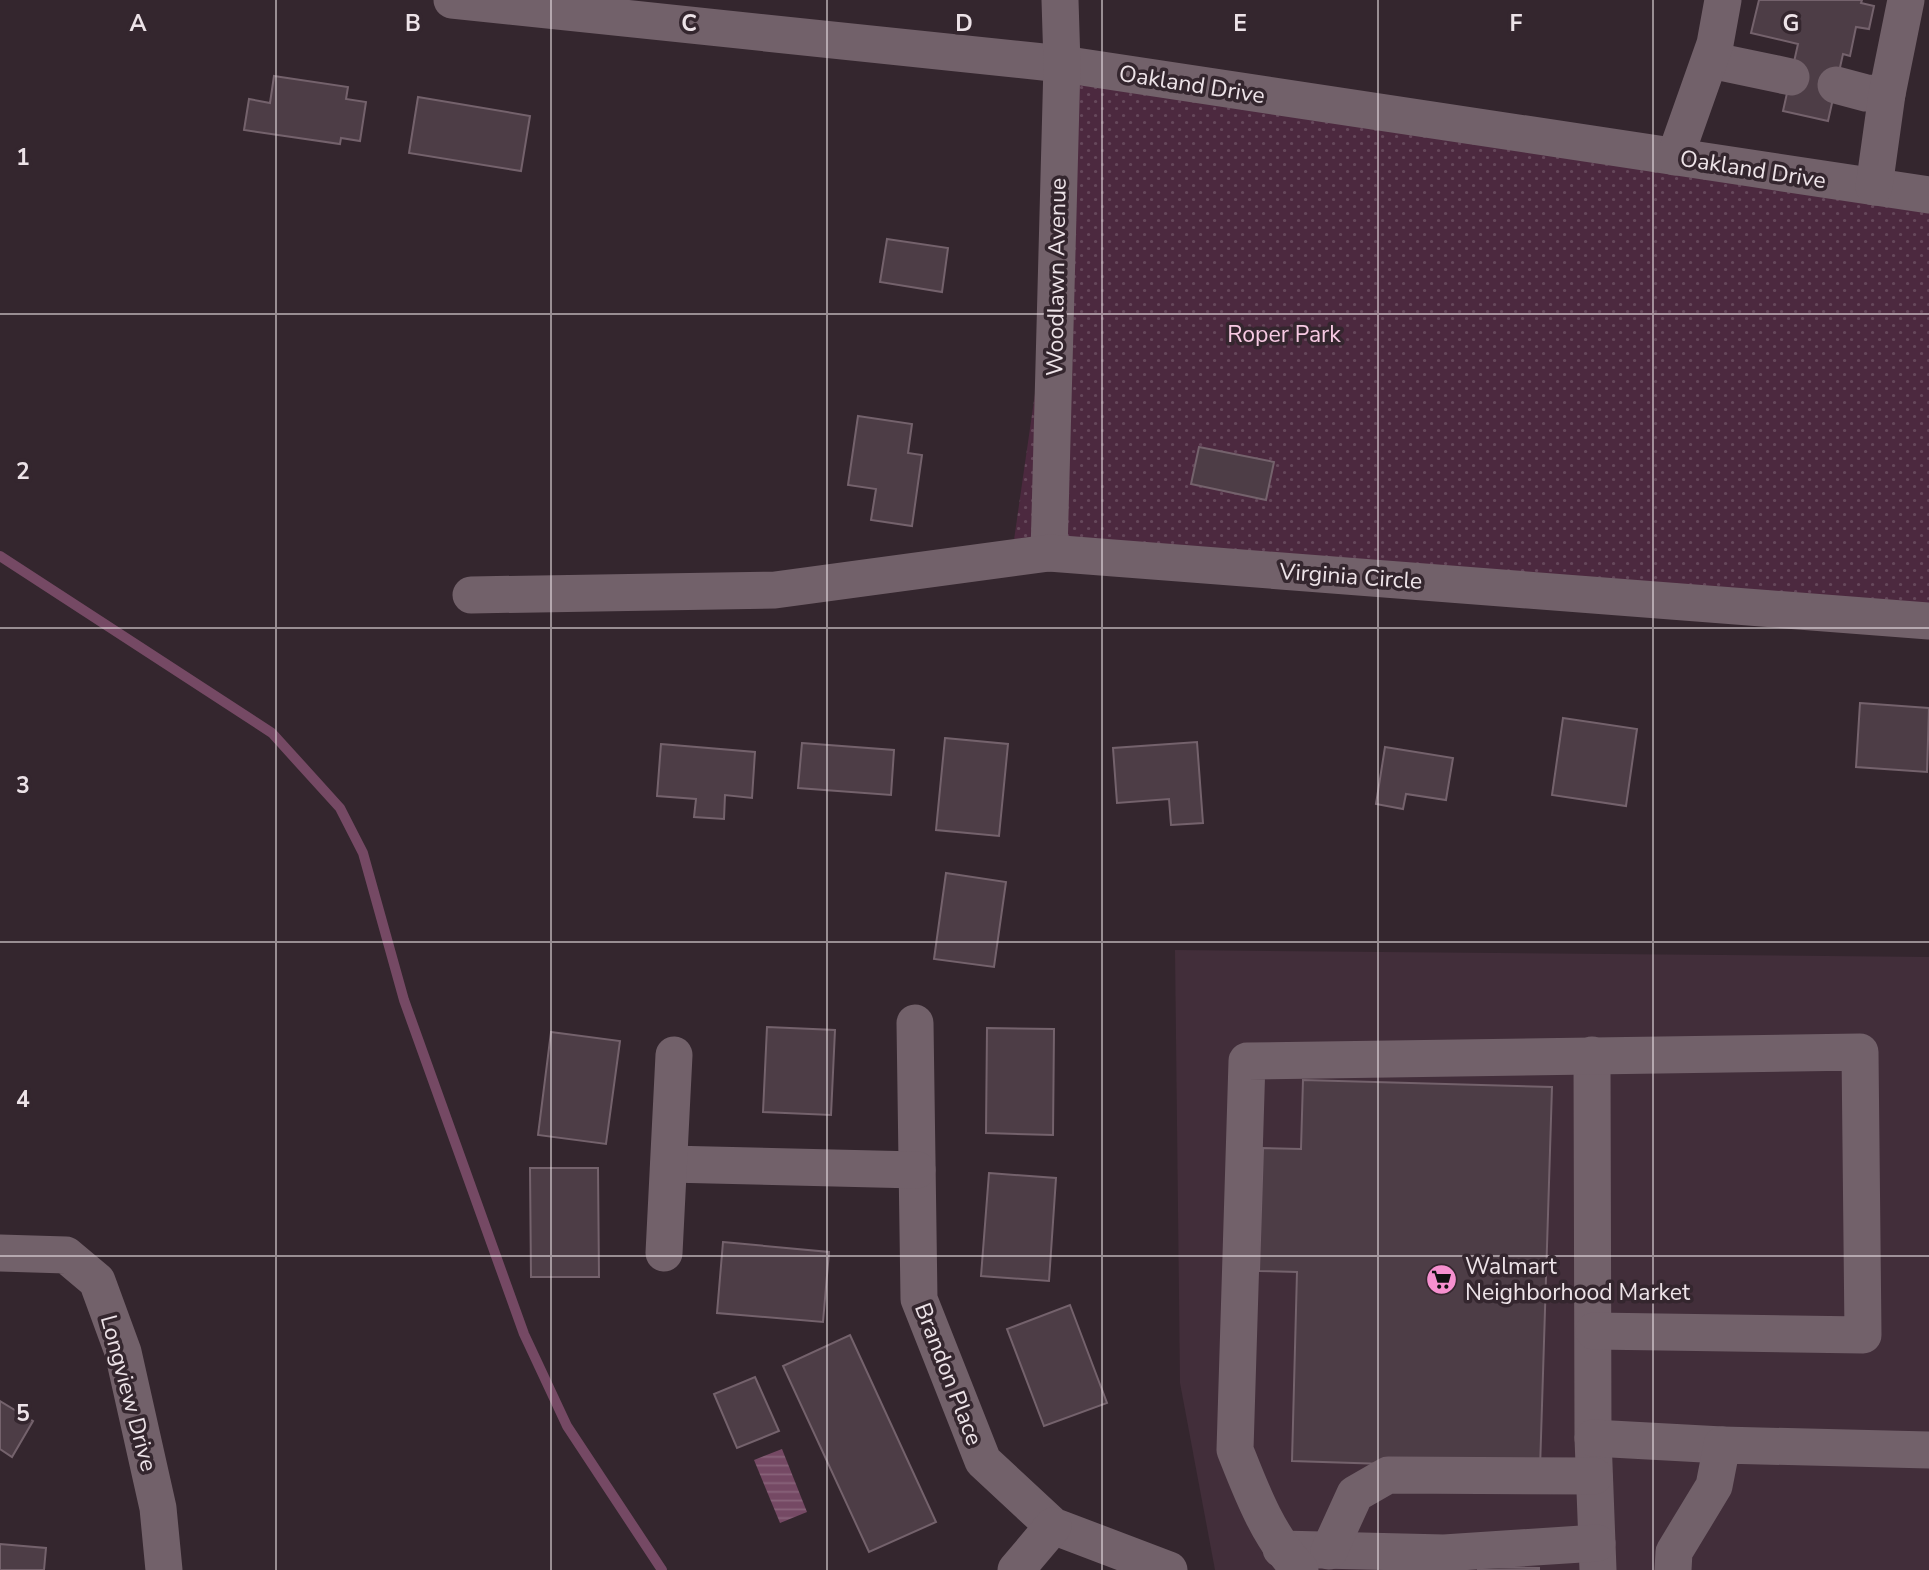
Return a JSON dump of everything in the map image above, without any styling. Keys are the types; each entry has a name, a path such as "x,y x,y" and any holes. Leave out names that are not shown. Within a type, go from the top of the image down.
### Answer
{"street":[{"name":"Oakland Drive","path":"452,0 1062,65 1929,195"},
{"name":"Woodlawn Avenue","path":"1049,553 1062,65 1060,0"},
{"path":"1675,157 1710,60 1723,0"},
{"path":"1874,187 1887,94 1906,0"},
{"path":"1710,60 1791,77"},
{"path":"1836,85 1866,93 1887,94"},
{"name":"Virginia Circle","path":"471,595 775,590 1049,553 1929,621"},
{"name":"Brandon Place","path":"915,1023 919,1298 983,1461 1054,1527 1169,1570"},
{"path":"1592,1055 1593,1438 1597,1557 1445,1562 1303,1557 1255,1502 1235,1450 1247,1061 1592,1055 1860,1052 1863,1335 1594,1331"},
{"path":"664,1253 674,1055"},
{"path":"668,1164 917,1170"},
{"name":"Longview Drive","path":"0,1253 66,1255 97,1281 123,1352 158,1508 164,1570"},
{"path":"1593,1438 1722,1445 1929,1450"},
{"path":"1672,1570 1674,1552 1714,1486 1722,1445"},
{"path":"1303,1557 1355,1494 1388,1475 1594,1476"},
{"path":"1016,1570 1054,1527"}],"shaded area":[{"path":"1175,950 1929,957 1929,1570 1215,1570 1180,1383"},
{"path":"782,1449 807,1512 780,1523 754,1460"}],"green space":[{"name":"Roper Park","path":"1082,66 1929,193 1929,610 1013,547"}],"building":[{"path":"1759,0 1862,0 1861,3 1874,6 1869,29 1856,27 1850,56 1843,54 1828,121 1783,111 1798,44 1751,33"},
{"path":"274,76 348,87 346,99 366,102 360,141 341,138 340,144 244,130 249,99 270,103"},
{"path":"418,97 530,116 521,171 409,153"},
{"path":"887,239 948,248 942,292 880,282"},
{"path":"858,416 912,424 908,453 922,455 912,526 871,520 876,489 848,485"},
{"path":"1199,447 1274,462 1266,500 1191,484"},
{"path":"1860,703 1929,708 1927,772 1856,767"},
{"path":"1563,718 1637,729 1626,806 1552,795"},
{"path":"945,738 1008,744 999,836 936,830"},
{"path":"1197,742 1203,823 1171,825 1169,799 1117,803 1113,748"},
{"path":"802,743 894,750 891,795 798,788"},
{"path":"661,744 755,752 752,798 725,795 724,819 694,817 696,799 657,796"},
{"path":"1385,747 1453,758 1446,800 1406,794 1403,809 1376,804"},
{"path":"946,873 1006,882 994,967 934,959"},
{"path":"767,1027 835,1030 831,1115 763,1112"},
{"path":"987,1028 1054,1029 1053,1135 986,1133"},
{"path":"551,1032 620,1041 606,1144 538,1135"},
{"path":"1303,1080 1552,1087 1540,1469 1292,1461 1297,1272 1259,1271 1263,1148 1301,1149"},
{"path":"530,1168 598,1168 599,1277 531,1277"},
{"path":"989,1173 1056,1178 1049,1281 981,1276"},
{"path":"723,1242 829,1252 823,1322 717,1313"},
{"path":"1070,1305 1107,1403 1044,1426 1007,1329"},
{"path":"850,1335 936,1522 869,1552 783,1366"},
{"path":"755,1377 779,1431 737,1448 714,1394"},
{"path":"0,1401 33,1421 12,1457 0,1449"},
{"path":"0,1544 46,1548 44,1570 0,1570"},
{"path":"1478,1567 1539,1568 1539,1570 1478,1570"}],"waterway":[{"path":"0,556 272,733 340,808 363,853 404,1000 524,1334 567,1426 662,1570"}],"place":[{"name":"Walmart Neighborhood Market","path":"1442,1279"}]}
